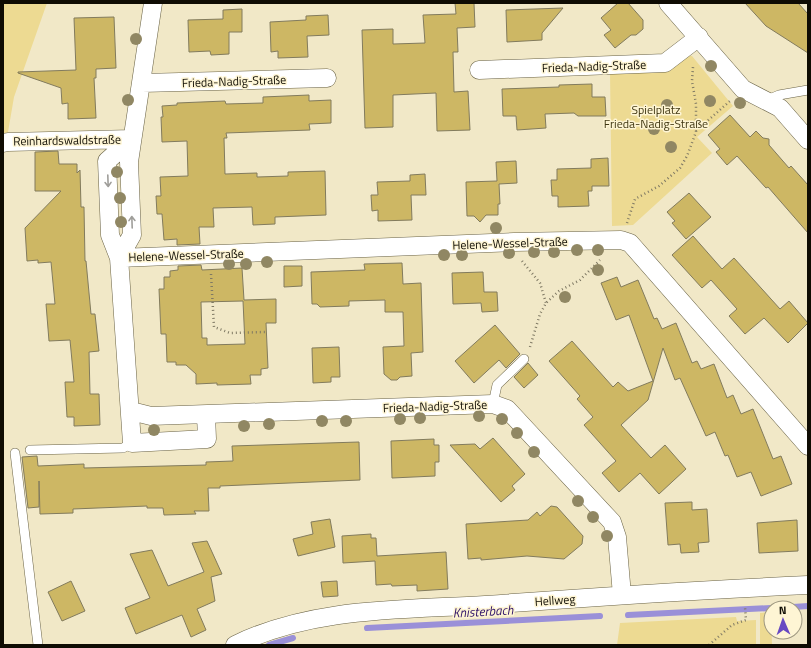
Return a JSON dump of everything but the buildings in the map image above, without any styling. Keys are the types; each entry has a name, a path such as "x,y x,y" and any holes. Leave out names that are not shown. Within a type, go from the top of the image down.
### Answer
{"street":[{"path":"153,3 129,162 132,235 119,258 132,443 207,439 206,415"},
{"path":"668,3 743,89 780,108 808,140"},
{"name":"Frieda-Nadig-Straße","path":"479,70 665,63 701,40"},
{"name":"Frieda-Nadig-Straße","path":"142,83 327,78"},
{"name":"Reinhardswaldstraße","path":"3,143 132,138"},
{"path":"621,240 630,242 808,446"},
{"name":"Helene-Wessel-Straße","path":"119,258 514,242 621,240"},
{"name":"Frieda-Nadig-Straße","path":"130,411 151,416 206,415 494,404 507,409 612,522 618,537 622,595"},
{"name":"Hellweg","path":"235,645 252,636 287,625 372,611 808,585"}],"lane":[{"path":"767,100 778,95 808,90"},
{"path":"494,404 497,385 524,359"},
{"path":"30,450 123,448 132,443"},
{"path":"14,453 38,645"}],"path":[{"path":"524,359 532,342 540,314 546,303 559,291 580,280 621,240 635,199 658,186 680,168 687,156 696,132 696,104 692,81 693,65 701,40"},
{"path":"696,132 743,89"},
{"path":"514,242 516,254 540,283 546,303"},
{"path":"210,254 214,327 230,333 265,332"},
{"path":"709,645 732,625 746,620"}],"green space":[{"path":"3,3 47,3 14,97 8,132 3,134"},
{"name":"Spielplatz Frieda-Nadig-Straße","path":"692,56 733,106 697,137 712,153 633,225 612,226 610,72"},
{"path":"760,613 763,613 763,640 772,640 772,645 760,645"},
{"path":"736,617 737,621 756,620 756,645 617,645 620,623"}],"waterway":[{"name":"Knisterbach","path":"803,606 808,606"},
{"name":"Knisterbach","path":"628,615 763,608"},
{"name":"Knisterbach","path":"367,628 600,616"},
{"name":"Knisterbach","path":"269,645 293,638"}]}
